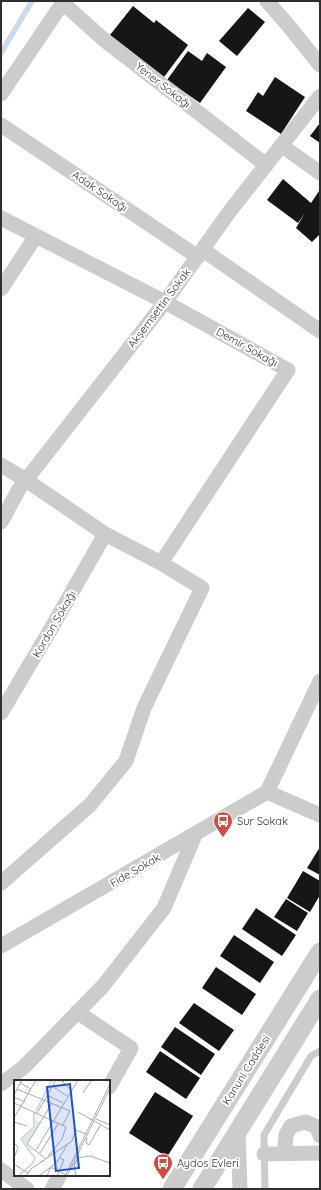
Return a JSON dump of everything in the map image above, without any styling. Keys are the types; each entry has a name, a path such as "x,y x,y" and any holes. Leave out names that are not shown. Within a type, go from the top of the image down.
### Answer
{"street":[{"path":"267,1 320,65"},
{"path":"1,94 64,2"},
{"name":"Yener Sokağı","path":"64,2 103,39 266,165"},
{"name":"Akşemsettin Sokak","path":"1,522 19,489 165,302 230,211 320,96"},
{"name":"Adak Sokağı","path":"1,125 320,331"},
{"path":"281,145 320,173"},
{"name":"Demir Sokağı","path":"1,218 165,302 288,370 161,563"},
{"path":"1,289 36,236"},
{"path":"1,465 26,480 105,534 161,563 202,588 144,708 126,761 90,806 1,883"},
{"name":"Kordon Sokağı","path":"1,713 105,534"},
{"path":"320,680 267,792 320,815"},
{"name":"Fide Sokak","path":"1,946 267,792"},
{"path":"1,1084 24,1067 103,986 164,908 195,835"},
{"name":"Kanuni Caddesi","path":"172,1189 320,952"},
{"path":"202,1189 320,999"},
{"path":"77,1012 131,1048 110,1084"},
{"path":"285,1146 286,1135 291,1126 305,1122 317,1127 320,1136"},
{"path":"238,1131 240,1189"},
{"path":"264,1154 320,1153"},
{"path":"1,1170 27,1189"},
{"path":"52,1189 59,1176"}],"lane":[{"path":"265,1189 264,1134 311,1056 320,1051"}],"building":[{"path":"133,6 154,23 156,20 188,45 164,77 110,35"},
{"path":"248,8 265,22 237,56 219,41"},
{"path":"188,51 202,61 207,53 226,67 200,103 167,80"},
{"path":"275,77 305,97 281,134 246,111 258,92 263,96"},
{"path":"320,123 320,143 310,136"},
{"path":"283,179 311,203 319,191 320,192 320,234 312,242 296,228 305,213 298,223 267,200"},
{"path":"320,847 320,875 307,868"},
{"path":"303,871 320,881 320,895 310,912 287,898"},
{"path":"286,899 308,913 297,931 274,917"},
{"path":"256,908 296,935 282,956 242,929"},
{"path":"234,935 274,962 260,983 220,956"},
{"path":"216,967 256,994 242,1015 202,988"},
{"path":"194,1003 234,1030 219,1051 179,1023"},
{"path":"175,1027 215,1054 201,1075 161,1047"},
{"path":"160,1051 200,1078 186,1099 146,1072"},
{"path":"155,1092 193,1116 167,1157 129,1133"}],"waterway":[{"path":"1,53 32,1"}],"place":[{"name":"Sur Sokak","path":"223,838"},
{"name":"Aydos Evleri","path":"163,1180"}]}
